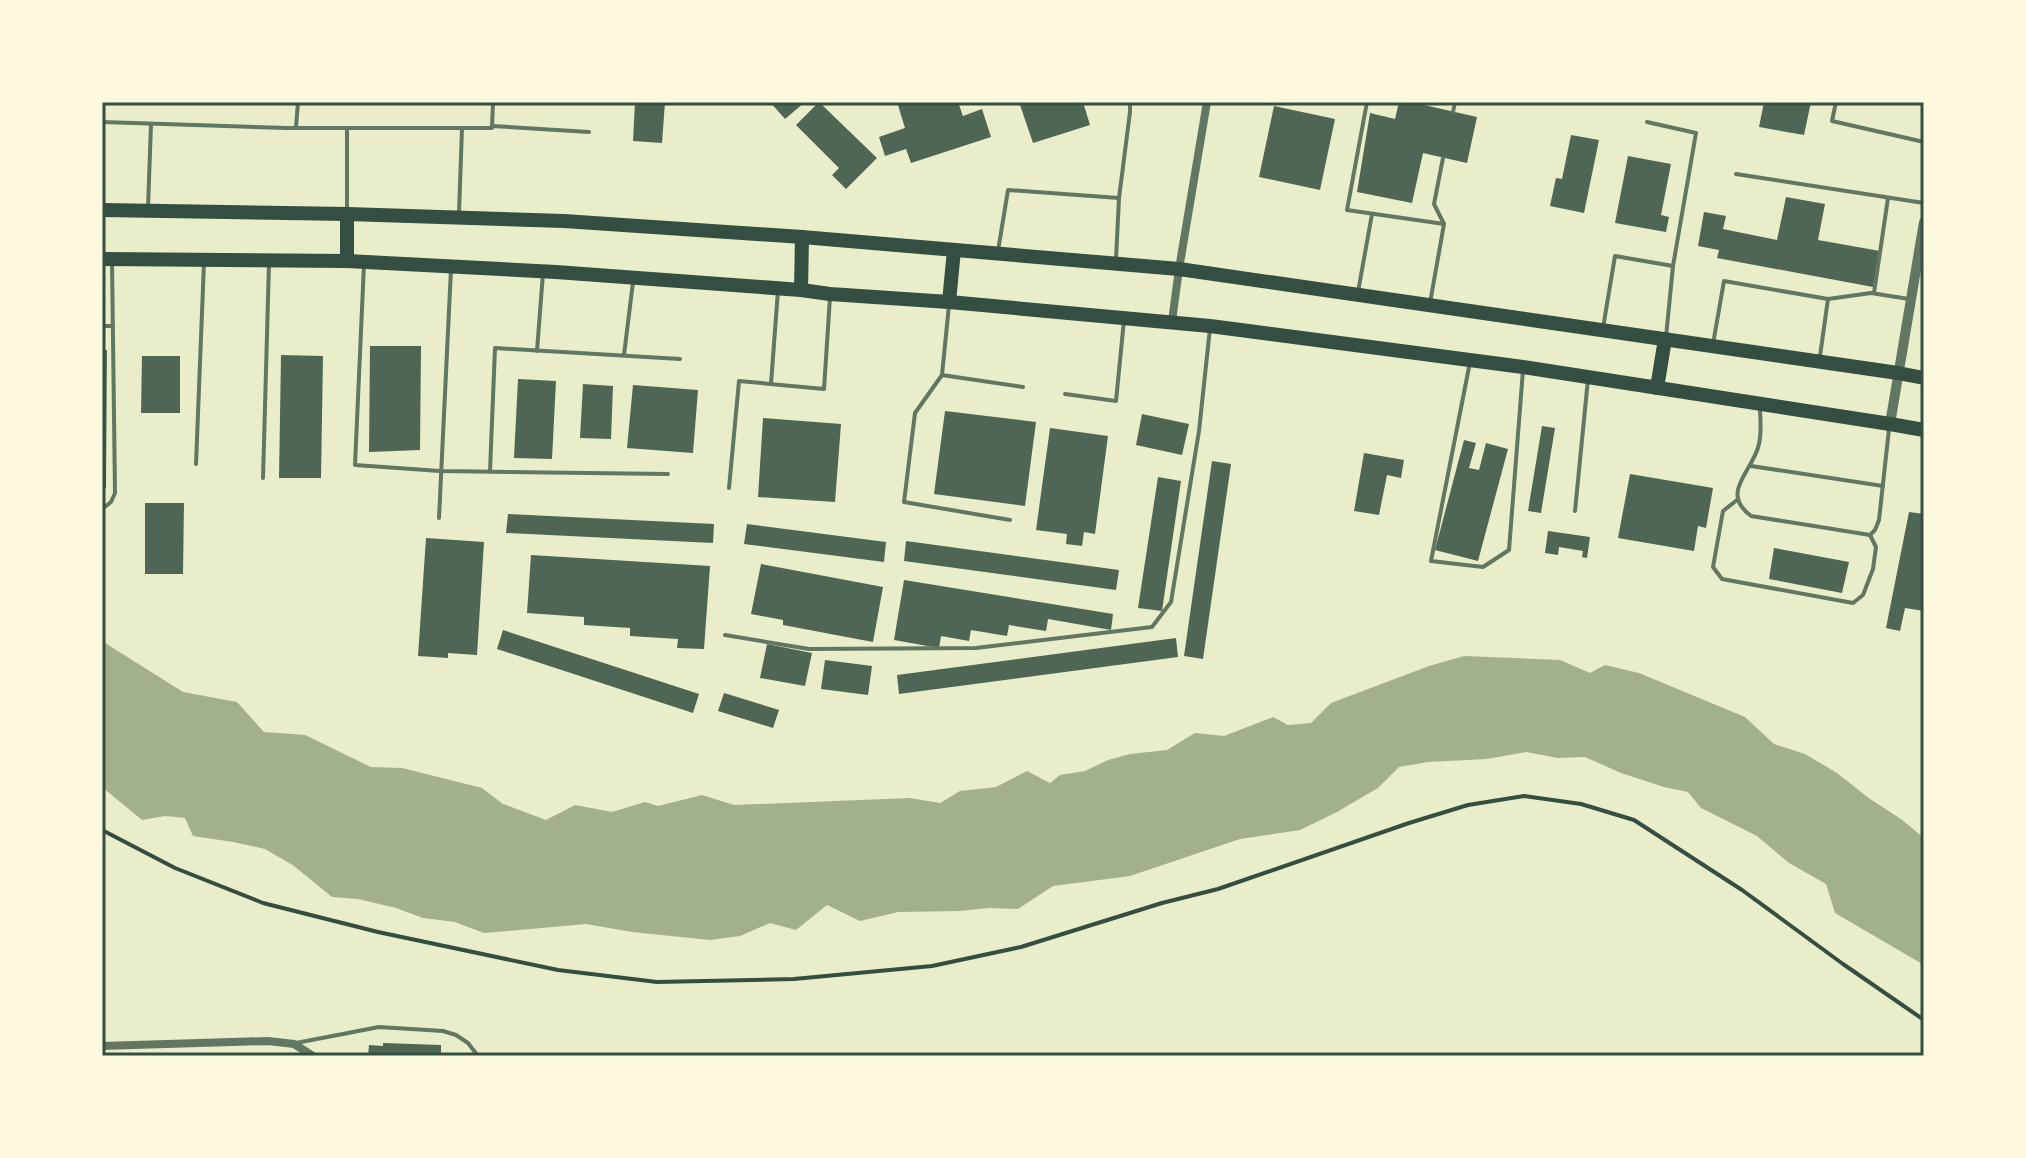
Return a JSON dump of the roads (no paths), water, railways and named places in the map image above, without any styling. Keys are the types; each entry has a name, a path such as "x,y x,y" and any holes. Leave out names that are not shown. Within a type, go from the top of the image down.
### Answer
{"main road":[{"path":"102,210 564,221 802,237 1179,269 1924,378"},
{"path":"347,214 347,261"},
{"path":"801,290 802,237"},
{"path":"949,302 954,250"},
{"path":"107,259 347,261 543,272 1172,321 1523,367 1924,430"},
{"path":"1657,388 1665,339"}],"street":[{"path":"1172,321 1207,102"},
{"path":"1890,424 1924,222"},
{"path":"102,1046 268,1041 294,1044 313,1056"}],"lane":[{"path":"296,127 298,102"},
{"path":"492,126 493,102"},
{"path":"1116,264 1119,198 1130,102"},
{"path":"1367,102 1347,210 1444,224"},
{"path":"1453,112 1455,102"},
{"path":"1836,102 1832,121 1924,142"},
{"path":"102,122 347,128 492,126 589,132"},
{"path":"1647,122 1696,133 1673,266 1665,339"},
{"path":"148,211 151,124"},
{"path":"347,128 347,214"},
{"path":"459,218 462,128"},
{"path":"1429,305 1444,224 1434,204 1443,158"},
{"path":"1736,174 1924,203"},
{"path":"998,253 1008,190 1119,198"},
{"path":"1874,293 1888,198"},
{"path":"1358,295 1372,214"},
{"path":"1603,330 1615,256 1673,266"},
{"path":"102,509 111,502 115,493 113,326 107,259"},
{"path":"196,464 204,260"},
{"path":"263,478 269,260"},
{"path":"364,262 355,465 428,471 668,474"},
{"path":"439,518 451,267"},
{"path":"537,351 543,272"},
{"path":"624,355 633,278"},
{"path":"1713,346 1724,281 1828,299 1874,293 1911,299"},
{"path":"771,384 778,288"},
{"path":"729,488 739,381 824,389 830,294"},
{"path":"1819,361 1828,299"},
{"path":"949,302 942,375 915,413 904,502 1010,520"},
{"path":"1065,394 1116,401 1125,317"},
{"path":"102,326 113,326"},
{"path":"725,635 809,649 976,648 1152,627 1171,602 1199,431 1210,326"},
{"path":"490,471 495,348 680,359"},
{"path":"1470,360 1431,561 1483,567 1509,550 1523,367"},
{"path":"942,375 1023,387"},
{"path":"1575,511 1588,377"},
{"path":"1760,403 1759,444 1751,466 1738,487 1737,500 1742,509 1751,516 1870,535"},
{"path":"1870,535 1879,520 1890,424"},
{"path":"1751,466 1883,486"},
{"path":"1737,500 1723,511 1717,538 1713,567 1722,579 1853,603 1863,595 1873,569 1876,547 1870,535"},
{"path":"294,1044 379,1027 443,1031 468,1043 478,1056"}]}
